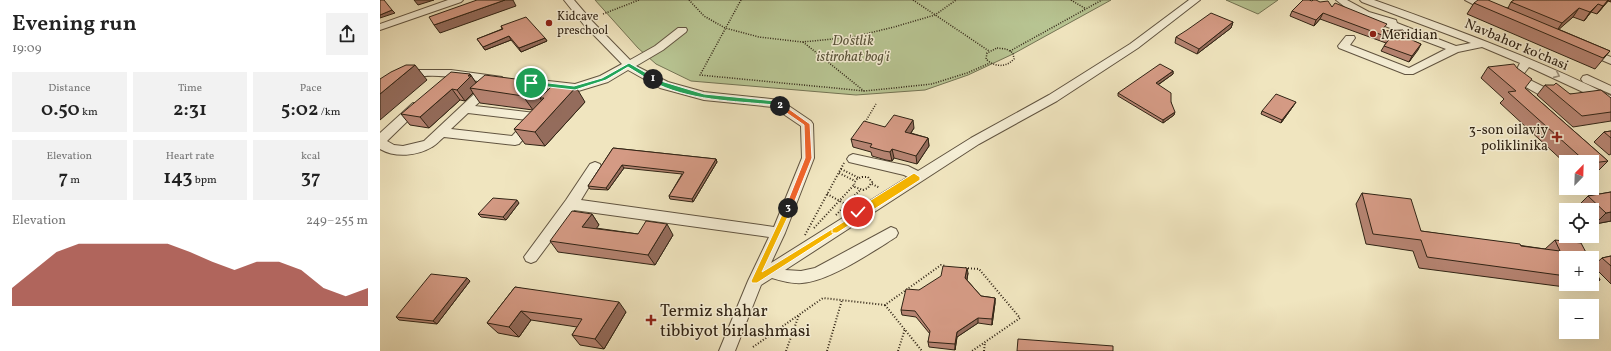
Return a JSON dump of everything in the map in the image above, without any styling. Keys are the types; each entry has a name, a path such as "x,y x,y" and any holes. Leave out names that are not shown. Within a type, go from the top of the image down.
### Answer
{"street":[{"path":"380,27 458,0"},
{"path":"569,0 588,23 633,69 664,85 704,96 776,103 806,124 808,158 778,233 755,281 727,351"},
{"path":"755,281 975,141 1052,98 1134,46 1195,0"},
{"path":"1341,0 1350,7 1455,49"},
{"name":"Navbahor ko'chasi","path":"1365,0 1484,44 1611,101"},
{"name":"Navbahor ko'chasi","path":"1385,0 1507,45 1611,90"},
{"path":"1470,0 1498,12"},
{"path":"1385,22 1413,25 1431,24"},
{"path":"380,96 403,78 420,72 575,88 604,79 659,48 682,30"},
{"path":"1350,38 1343,46 1409,72 1455,49 1484,44"},
{"path":"1583,49 1611,61"},
{"path":"1526,62 1521,71 1514,76 1542,91"},
{"path":"440,85 451,74"},
{"path":"424,100 380,141 383,146 394,150 407,151 417,149 428,144 497,79"},
{"path":"555,97 565,87"},
{"path":"441,132 515,141 545,107"},
{"path":"465,109 535,117"},
{"path":"849,160 908,171 918,178"},
{"path":"531,257 571,204 595,167"},
{"path":"571,204 778,233"},
{"path":"770,271 778,275 798,278 820,274 891,233"}],"path":[{"path":"603,14 639,0"},
{"path":"689,0 704,16 725,28 759,37 802,42 853,37 935,15 956,0"},
{"path":"741,0 700,75 865,91 932,84 967,73 990,63 1001,66 1010,64 1014,58 1013,53 1010,50"},
{"path":"913,0 989,51"},
{"path":"1071,0 1086,9"},
{"path":"990,63 986,56 989,51 997,48 1010,50 1102,0"},
{"path":"802,42 865,91"},
{"path":"861,130 876,104"},
{"path":"849,160 841,169 804,238 840,201 854,185 855,181 859,178 868,177 872,180 872,184 863,190 857,189 854,185"},
{"path":"841,169 859,178"},
{"path":"839,173 855,181"},
{"path":"827,194 852,208"},
{"path":"753,347 823,298 885,305 941,266 948,266"},
{"path":"963,268 978,269 1020,318 972,351"},
{"path":"827,351 842,300"},
{"path":"885,305 922,351"},
{"path":"786,351 800,314"},
{"path":"898,351 905,329"},
{"path":"984,351 986,342"}],"green space":[{"name":"Do'stlik istirohat bog'i","path":"595,0 1111,0 1013,54 968,75 925,90 856,95 691,81 656,64 638,48"},
{"path":"1226,0 1278,0 1258,14"}],"building":[{"path":"380,0 384,0 392,10 380,15"},
{"path":"477,0 505,0 434,25 429,17"},
{"path":"1303,0 1316,0 1320,2 1328,1 1332,7 1335,3 1387,24 1381,31 1403,30 1407,35 1414,37 1412,40 1421,44 1412,56 1384,46 1390,38 1323,13 1316,20 1292,11"},
{"path":"1478,0 1488,0 1610,51 1603,58 1474,3"},
{"path":"1514,0 1608,0 1603,6 1598,4 1590,12 1579,8 1562,23 1511,2"},
{"path":"1211,13 1233,22 1199,49 1176,37 1187,30"},
{"path":"526,17 545,38 519,48 509,36 483,47 477,39 503,29 501,26"},
{"path":"1160,64 1173,71 1156,83 1171,93 1171,102 1175,112 1163,120 1118,93"},
{"path":"1514,64 1532,79 1525,88 1608,161 1599,162 1599,155 1578,155 1508,92 1516,91 1488,67"},
{"path":"406,65 415,65 380,94 380,79"},
{"path":"451,72 470,74 468,76 471,76 457,90 452,89 420,117 401,114"},
{"path":"485,75 538,82 523,96 470,88"},
{"path":"1556,83 1570,94 1601,90 1611,98 1611,112 1582,116 1545,85 1554,85"},
{"path":"553,85 576,87 535,132 514,129 544,98 540,98"},
{"path":"1276,94 1296,102 1282,120 1262,111"},
{"path":"894,115 913,120 905,132 928,138 916,156 892,149 890,152 884,151 870,147 872,144 851,139 864,121 885,127"},
{"path":"1611,131 1611,138 1604,132"},
{"path":"613,148 716,159 692,199 669,196 684,172 622,165 606,188 588,186"},
{"path":"1611,192 1611,212 1606,213 1599,206 1599,203 1595,203 1588,196"},
{"path":"1362,193 1411,199 1421,231 1520,244 1521,246 1560,251 1559,275 1427,257 1421,240 1373,234"},
{"path":"493,198 517,200 503,217 478,214"},
{"path":"572,211 592,214 582,227 638,234 646,221 667,224 648,255 550,241"},
{"path":"1555,240 1559,240 1559,243 1581,243 1585,251 1560,251"},
{"path":"1611,256 1611,266 1602,258"},
{"path":"943,266 967,268 965,278 981,296 995,298 992,319 978,318 957,332 955,344 928,342 930,331 915,311 901,310 906,289 919,290 941,276"},
{"path":"431,274 467,278 433,321 396,317"},
{"path":"515,287 619,302 595,339 572,335 582,319 521,311 509,327 487,323"},
{"path":"1018,339 1113,346 1113,351 1017,351"}],"place":[{"name":"Kidcave preschool","path":"549,23"},
{"name":"Meridian","path":"1373,34"},
{"name":"3-son oilaviy poliklinika","path":"1557,137"},
{"name":"Termiz shahar tibbiyot birlashmasi","path":"651,320"}],"route":[{"path":"531,83 575,88 604,79 629,64 633,69 664,85 704,96 776,103 806,124 808,158 778,233 755,281 918,178 914,175 858,212"}]}
